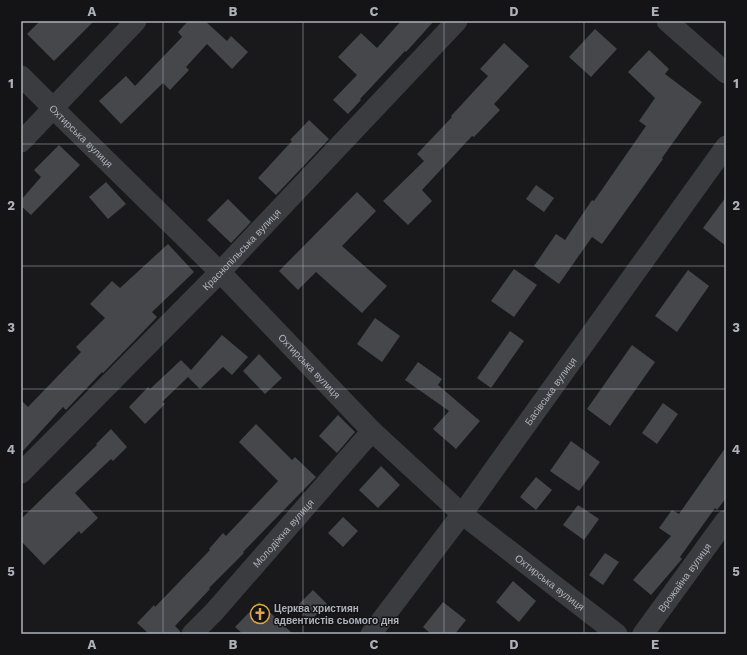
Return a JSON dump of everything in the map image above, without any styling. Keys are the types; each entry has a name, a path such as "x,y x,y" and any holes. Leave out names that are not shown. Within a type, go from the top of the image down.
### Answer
{"street":[{"path":"21,142 136,21"},
{"name":"Краснопільська вулиця","path":"21,473 220,272 457,21"},
{"path":"667,21 726,73"},
{"name":"Охтирська вулиця","path":"21,76 220,272 372,431 462,514 617,634"},
{"name":"Басівська вулиця","path":"371,634 462,514 726,146"},
{"name":"Молодіжна вулиця","path":"192,634 214,612 372,431"},
{"name":"Врожайна вулиця","path":"643,634 726,520"}],"building":[{"path":"40,21 94,21 54,61 27,34"},
{"path":"188,21 205,21 227,41 231,36 248,52 232,69 207,44 186,67 189,70 170,90 163,83 121,124 99,101 126,76 135,86 182,37 178,32"},
{"path":"401,21 434,21 360,99 361,100 348,114 333,100 357,75 338,57 361,33 377,48"},
{"path":"595,29 617,49 591,77 569,57"},
{"path":"504,43 529,66 494,104 500,110 474,137 472,136 422,190 432,201 408,225 383,201 424,161 417,154 488,76 480,69"},
{"path":"649,50 669,69 665,74 702,102 602,244 592,237 559,284 534,266 556,234 565,240 646,126 639,121 655,98 628,72"},
{"path":"309,120 329,139 276,195 258,178"},
{"path":"59,145 80,165 31,215 21,206 21,200 41,177 34,170"},
{"path":"106,182 126,204 108,219 89,197"},
{"path":"536,185 554,198 544,212 526,199"},
{"path":"357,192 376,211 342,246 387,286 362,313 316,272 298,290 279,271"},
{"path":"726,197 726,246 703,228"},
{"path":"228,199 251,222 231,243 207,220"},
{"path":"168,244 194,272 152,312 157,317 137,338 66,410 63,407 21,453 21,400 28,407 81,352 76,347 105,318 90,304 112,281 120,288"},
{"path":"514,269 537,285 514,317 491,301"},
{"path":"688,270 709,286 677,332 655,316"},
{"path":"375,318 400,336 382,362 357,344"},
{"path":"510,331 524,341 491,388 477,378"},
{"path":"222,335 248,357 232,375 223,367 200,389 188,377 162,402 165,404 145,424 129,407 148,387 150,389 181,360 191,370"},
{"path":"632,345 655,362 610,426 587,409"},
{"path":"259,354 282,378 265,394 243,371"},
{"path":"418,362 442,379 438,385 480,421 456,449 433,429 449,411 405,380"},
{"path":"663,403 678,414 657,444 642,433"},
{"path":"338,415 355,432 337,453 319,436"},
{"path":"256,424 292,460 295,457 316,477 243,552 244,553 209,588 210,589 175,626 180,631 180,634 149,634 137,623 154,605 155,607 210,550 209,549 223,533 226,536 278,481 239,442"},
{"path":"111,429 127,447 113,461 111,459 75,493 98,518 81,534 79,531 44,565 21,541 21,519 97,445 96,444"},
{"path":"571,441 600,462 579,491 550,471"},
{"path":"726,447 726,498 717,510 715,508 680,557 682,559 651,595 633,580 671,536 659,528 672,510 679,514"},
{"path":"381,466 400,485 378,508 359,490"},
{"path":"536,477 552,490 536,510 520,497"},
{"path":"578,505 599,519 584,540 563,525"},
{"path":"343,517 358,531 343,547 328,533"},
{"path":"605,553 619,562 603,585 589,575"},
{"path":"513,581 536,601 519,622 496,602"},
{"path":"313,590 327,604 310,621 296,607"},
{"name":"Церква християн адвентистів сьомого дня","path":"259,602 293,634 243,634 235,627"},
{"path":"443,602 466,620 455,634 431,634 423,627"}],"place":[{"name":"Церква християн адвентистів сьомого дня","path":"260,614"}]}
